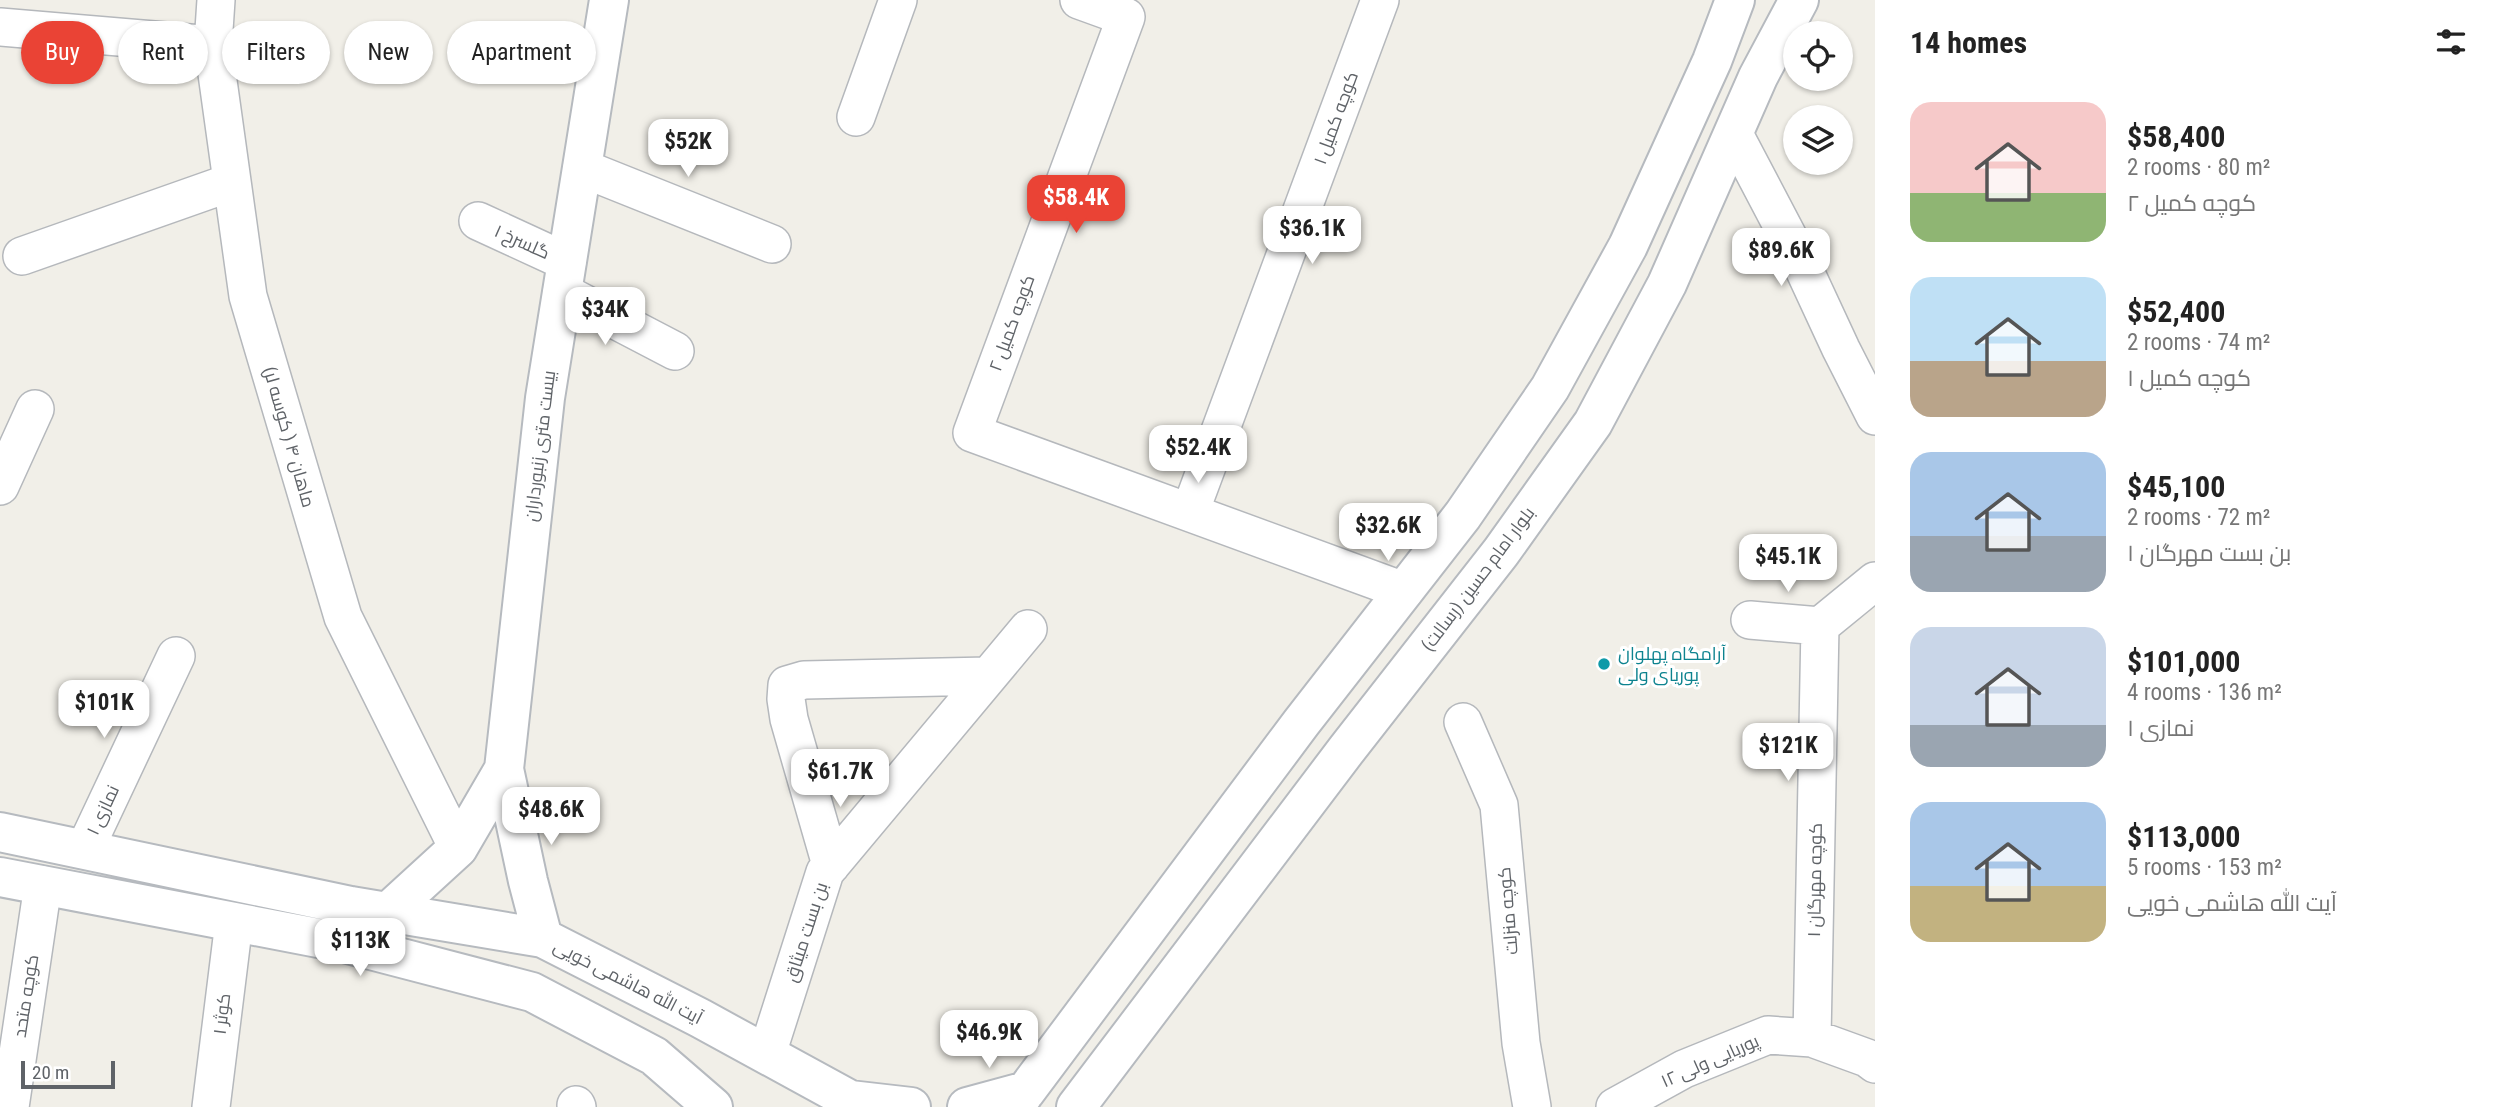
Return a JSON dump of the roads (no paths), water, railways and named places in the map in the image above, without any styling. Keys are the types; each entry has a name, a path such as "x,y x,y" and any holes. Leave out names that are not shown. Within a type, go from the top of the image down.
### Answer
{"street":[{"name":"ماهان ۴ ( کوسه لر)","path":"216,0 213,45 248,296 343,617 458,848"},
{"name":"بیست متری زنبورداران","path":"543,938 504,769 545,398 609,0"},
{"path":"856,117 898,0"},
{"name":"کوچه کمیل ۲","path":"1079,0 1126,17 972,433 1190,512"},
{"name":"کوچه کمیل ۱","path":"1190,512 1380,0"},
{"path":"967,1107 1020,1099 1293,734 1462,515 1550,388 1628,246 1712,61 1735,0"},
{"name":"بلوار امام حسین (رسالت)","path":"1076,1107 1347,749 1502,552 1593,423 1667,284 1758,77 1799,0"},
{"path":"0,27 213,45"},
{"path":"1734,134 1796,252 1875,416"},
{"path":"582,168 772,244"},
{"path":"22,256 232,182"},
{"name":"گلسرخ ۱","path":"478,222 675,351"},
{"path":"0,486 35,409"},
{"path":"1190,512 1404,591"},
{"path":"1751,620 1820,626 1875,581"},
{"name":"کوچه مهرگان ۱","path":"1812,1038 1820,626"},
{"name":"بن بست میثاق","path":"766,1054 825,872 1028,629"},
{"name":"نمازی ۱","path":"85,849 176,656"},
{"path":"831,865 789,719 786,685 804,680 988,676"},
{"name":"کوچه منزلت","path":"1463,722 1499,805 1521,1044 1532,1107"},
{"name":"بیست متری زنبورداران","path":"388,912 458,848 504,769"},
{"name":"آیت الله هاشمی خویی","path":"0,832 388,912 543,938 766,1054 853,1104 911,1107"},
{"path":"0,877 344,943 532,992 654,1056 713,1107"},
{"name":"کوچه متحد","path":"10,1107 43,885"},
{"name":"کوثر ۱","path":"211,1107 234,922"},
{"name":"پوریایی ولی ۱۲","path":"1615,1107 1684,1069 1768,1035 1812,1038"},
{"path":"1812,1038 1867,1058 1875,1064"}],"place":[{"name":"آرامگاه پهلوان پوریای ولی","path":"1604,664"}]}
